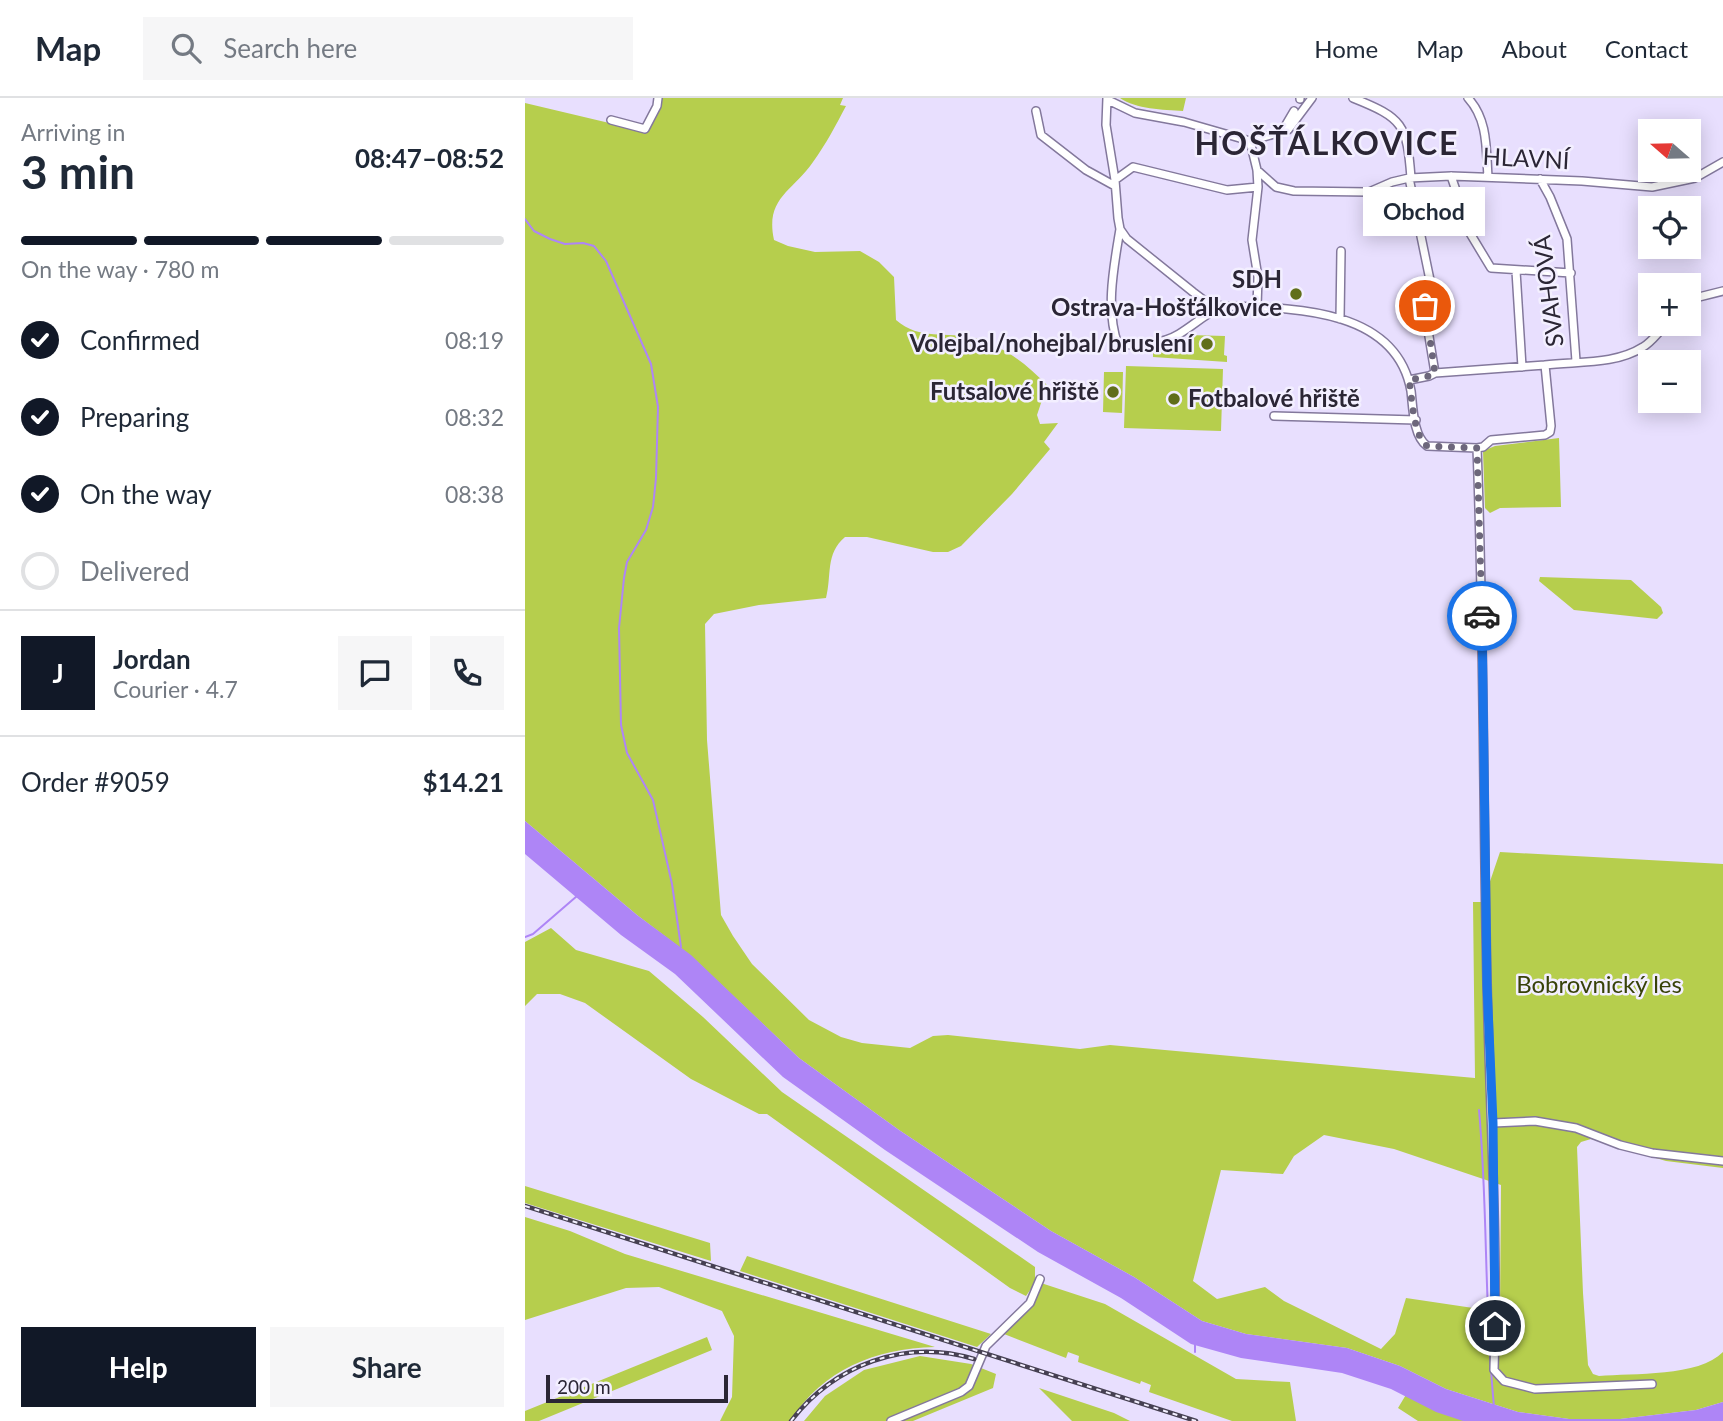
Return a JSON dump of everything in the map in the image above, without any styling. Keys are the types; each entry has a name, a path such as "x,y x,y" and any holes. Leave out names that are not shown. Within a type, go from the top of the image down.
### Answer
{"street":[{"path":"611,120 645,129 658,98"},
{"path":"1222,306 1205,314 1167,340 1118,345 1114,333 1112,296 1120,229 1106,125 1108,99 1135,113 1184,122 1250,141 1287,130 1296,114 1312,98"},
{"path":"1353,98 1380,108 1395,118 1409,144 1410,178 1430,280 1425,306 1435,373"},
{"path":"1468,98 1479,112 1484,127 1488,177"},
{"path":"1036,111 1041,135 1086,170 1115,183"},
{"path":"1250,141 1258,187 1252,240 1258,277 1257,307"},
{"name":"HLAVNÍ","path":"1257,170 1276,187 1315,192 1369,192 1410,178 1451,176 1652,187 1695,178 1723,163"},
{"path":"1115,183 1133,167 1227,190 1258,187"},
{"path":"1451,176 1462,220 1489,266 1493,269 1516,271 1571,273"},
{"name":"SVAHOVÁ","path":"1540,179 1566,235 1576,361"},
{"path":"1120,229 1140,250 1205,301 1222,306 1285,309 1340,319 1378,335 1397,358 1409,380 1421,442 1427,446 1477,448 1483,447 1491,440 1545,435 1551,426 1545,365"},
{"path":"1340,319 1341,251"},
{"path":"1516,271 1523,367"},
{"path":"1701,296 1723,291"},
{"path":"1409,380 1435,373 1617,358 1646,346 1656,336"},
{"path":"1275,416 1416,420"},
{"path":"1477,448 1483,652 1487,985 1493,1123 1496,1305 1494,1370 1501,1380 1535,1389 1652,1384"},
{"path":"1493,1123 1535,1121 1576,1128 1621,1145 1653,1153 1723,1161"},
{"path":"891,1421 961,1392 969,1386 982,1352 1030,1303 1040,1279"}],"green space":[{"name":"Bobrovnický les","path":"659,98 843,98 840,105 846,106 822,148 777,205 773,214 774,240 815,252 860,251 879,262 894,277 896,320 914,331 974,338 1014,357 1047,385 1037,415 1040,424 1058,423 1044,442 1050,449 1012,494 961,546 948,552 933,552 867,537 845,537 834,550 826,598 759,605 714,614 705,624 707,740 721,915 752,964 809,1020 841,1037 862,1043 910,1048 933,1036 948,1035 1080,1049 1110,1045 1475,1078 1473,902 1483,902 1500,852 1723,864 1723,1168 1666,1161 1591,1139 1581,1142 1577,1147 1588,1365 1593,1374 1647,1374 1682,1370 1712,1360 1723,1352 1723,1402 1696,1410 1620,1419 1569,1419 1518,1412 1446,1389 1400,1366 1347,1348 1246,1334 1202,1321 1134,1277 1051,1231 899,1130 799,1058 691,956 637,915 525,821 525,103 643,131","holes":["1324,1135 1394,1149 1501,1185 1500,1312 1406,1298 1395,1334 1381,1349 1284,1301 1265,1287 1217,1299 1193,1281 1221,1170 1283,1174 1294,1156"]},
{"path":"1120,98 1186,98 1183,111 1142,107"},
{"path":"1189,335 1225,336 1224,355 1227,356 1227,362 1153,357 1153,351 1188,353"},
{"name":"Fotbalové hřiště","path":"1126,366 1223,369 1221,431 1124,428"},
{"name":"Futsalové hřiště","path":"1104,372 1123,372 1122,413 1103,412"},
{"path":"1559,438 1561,507 1500,508 1490,513 1485,508 1483,451 1495,446"},
{"path":"1540,577 1631,580 1661,607 1663,613 1657,619 1574,610 1539,581"},
{"path":"551,928 576,950 649,971 703,1017 782,1092 1035,1267 1035,1283 1026,1296 1010,1288 767,1114 759,1114 691,1079 585,1003 560,994 537,994 525,1006 525,942"},
{"path":"525,1186 710,1243 711,1261 525,1203"},
{"path":"525,1217 570,1231 625,1254 935,1347 891,1352 852,1365 818,1388 790,1421 720,1421 732,1397 734,1336 722,1311 659,1287 626,1288 525,1320"},
{"path":"747,1256 991,1334 977,1347 740,1271"},
{"path":"1041,1283 1105,1304 1236,1379 1290,1382 1296,1421 1232,1421 1149,1392 1151,1385 1141,1381 1140,1384 1078,1362 1079,1356 1068,1352 1066,1358 1004,1334"},
{"path":"707,1337 712,1350 539,1421 525,1421 525,1411"},
{"path":"920,1356 971,1364 996,1374 993,1388 913,1421 804,1421 825,1396 864,1370"},
{"path":"1039,1388 1114,1413 1130,1421 1072,1421"},
{"path":"1407,1393 1469,1421 1418,1421 1398,1408"}],"shaded area":[{"path":"525,821 637,915 691,955 799,1058 899,1130 1051,1231 1134,1277 1202,1321 1246,1334 1347,1348 1400,1366 1446,1389 1518,1412 1569,1419 1620,1419 1696,1410 1723,1402 1723,1421 1463,1421 1436,1412 1391,1389 1342,1373 1241,1358 1191,1344 1121,1298 1038,1252 885,1150 783,1077 675,974 621,935 525,854"}],"waterway":[{"path":"525,219 534,231 550,239 565,244 583,243 594,246 606,261 651,364 658,407 656,478 653,507 646,530 627,562 624,578 619,628 621,725 627,753 653,800 672,884 681,947"},
{"path":"525,937 533,934 577,896"},
{"path":"1479,1110 1494,1406"},
{"path":"1195,1344 1195,1352"}],"railway":[{"path":"525,1206 1196,1421"},
{"path":"791,1421 808,1401 828,1385 873,1361 922,1352 948,1353 974,1359"}],"way so far":[{"path":"1425,306 1435,373 1409,380 1417,428 1421,442 1427,446 1477,448 1482,616"}],"place":[{"name":"SDH Ostrava-Hošťálkovice","path":"1296,294"},
{"name":"Obchod","path":"1425,306"},
{"name":"Volejbal/nohejbal/bruslení","path":"1207,344"},
{"name":"Futsalové hřiště","path":"1113,392"},
{"name":"Fotbalové hřiště","path":"1174,399"}],"district":[{"name":"HOŠŤÁLKOVICE","path":"1327,144"}],"route":[{"path":"1482,616 1495,1326"}]}
